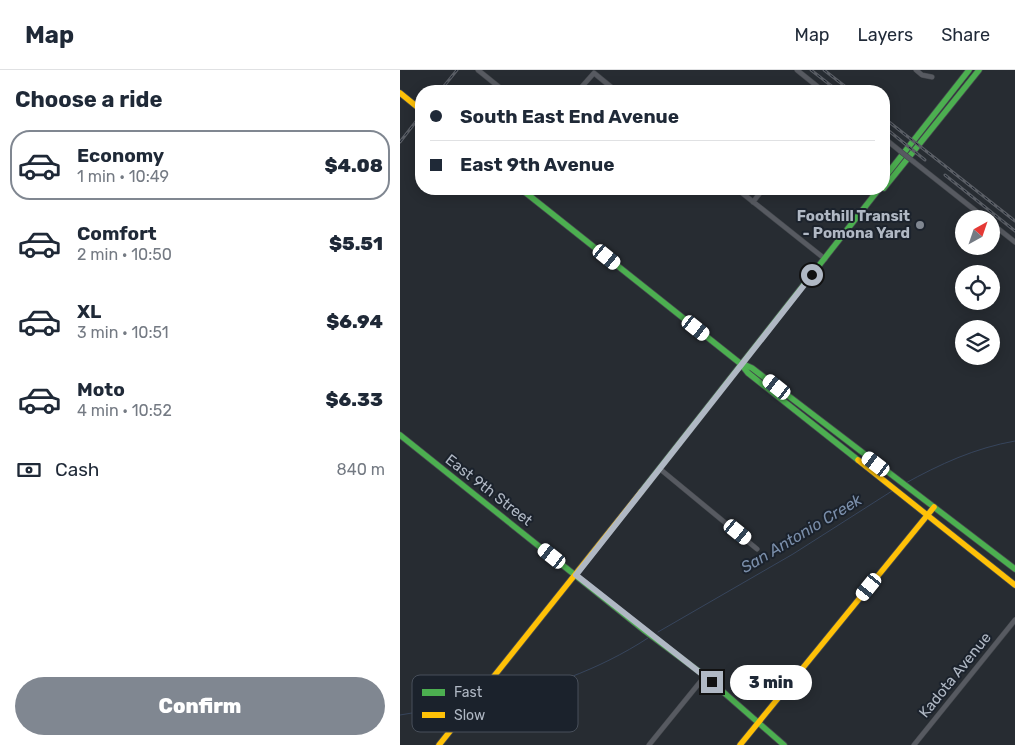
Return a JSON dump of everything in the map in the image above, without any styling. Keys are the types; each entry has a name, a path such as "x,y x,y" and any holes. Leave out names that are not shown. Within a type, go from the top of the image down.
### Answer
{"main road":[{"path":"890,170 969,70"},
{"path":"890,182 979,70"},
{"path":"400,93 415,105"},
{"path":"529,195 741,364 748,373 862,461 926,516 1015,585"},
{"path":"495,675 876,195"},
{"path":"741,364 752,368 1015,569"},
{"name":"East 9th Street","path":"400,435 657,640 705,676 784,745"},
{"path":"740,745 934,507"},
{"path":"439,745 449,732"}],"street":[{"path":"478,70 497,85"},
{"path":"797,70 816,85"},
{"path":"916,70 922,75 932,77"},
{"path":"583,85 594,73 609,85"},
{"path":"890,143 975,210"},
{"path":"744,195 825,259"},
{"path":"753,202 758,195"},
{"path":"1000,230 1015,242"},
{"path":"660,469 758,548"},
{"name":"Kadota Avenue","path":"914,745 1015,620"},
{"path":"649,745 705,676"}],"waterway":[{"name":"San Antonio Creek","path":"904,484 958,458 986,448 1015,441"},
{"name":"San Antonio Creek","path":"658,632 793,554 892,491"},
{"name":"San Antonio Creek","path":"575,675 610,660 648,638"},
{"name":"San Antonio Creek","path":"400,715 412,713"}],"railway":[{"path":"445,85 457,70"},
{"path":"811,70 830,85"},
{"path":"824,70 843,85"},
{"path":"400,142 415,123"},
{"path":"890,123 1015,221"},
{"path":"890,132 925,160"},
{"path":"945,175 1015,231"}],"traffic: fast":[{"path":"890,170 969,70"},
{"path":"890,181 979,70"},
{"path":"529,195 858,460"},
{"path":"641,492 874,195"},
{"path":"743,364 752,368 1015,569"},
{"path":"400,435 645,631 705,676 784,745"}],"traffic: slow":[{"path":"400,93 415,105"},
{"path":"858,460 1015,585"},
{"path":"495,675 641,492"},
{"path":"740,745 934,507"},
{"path":"439,745 449,732"}],"place":[{"name":"Foothill Transit - Pomona Yard","path":"920,225"}],"route":[{"path":"712,682 576,575 812,275"}]}
